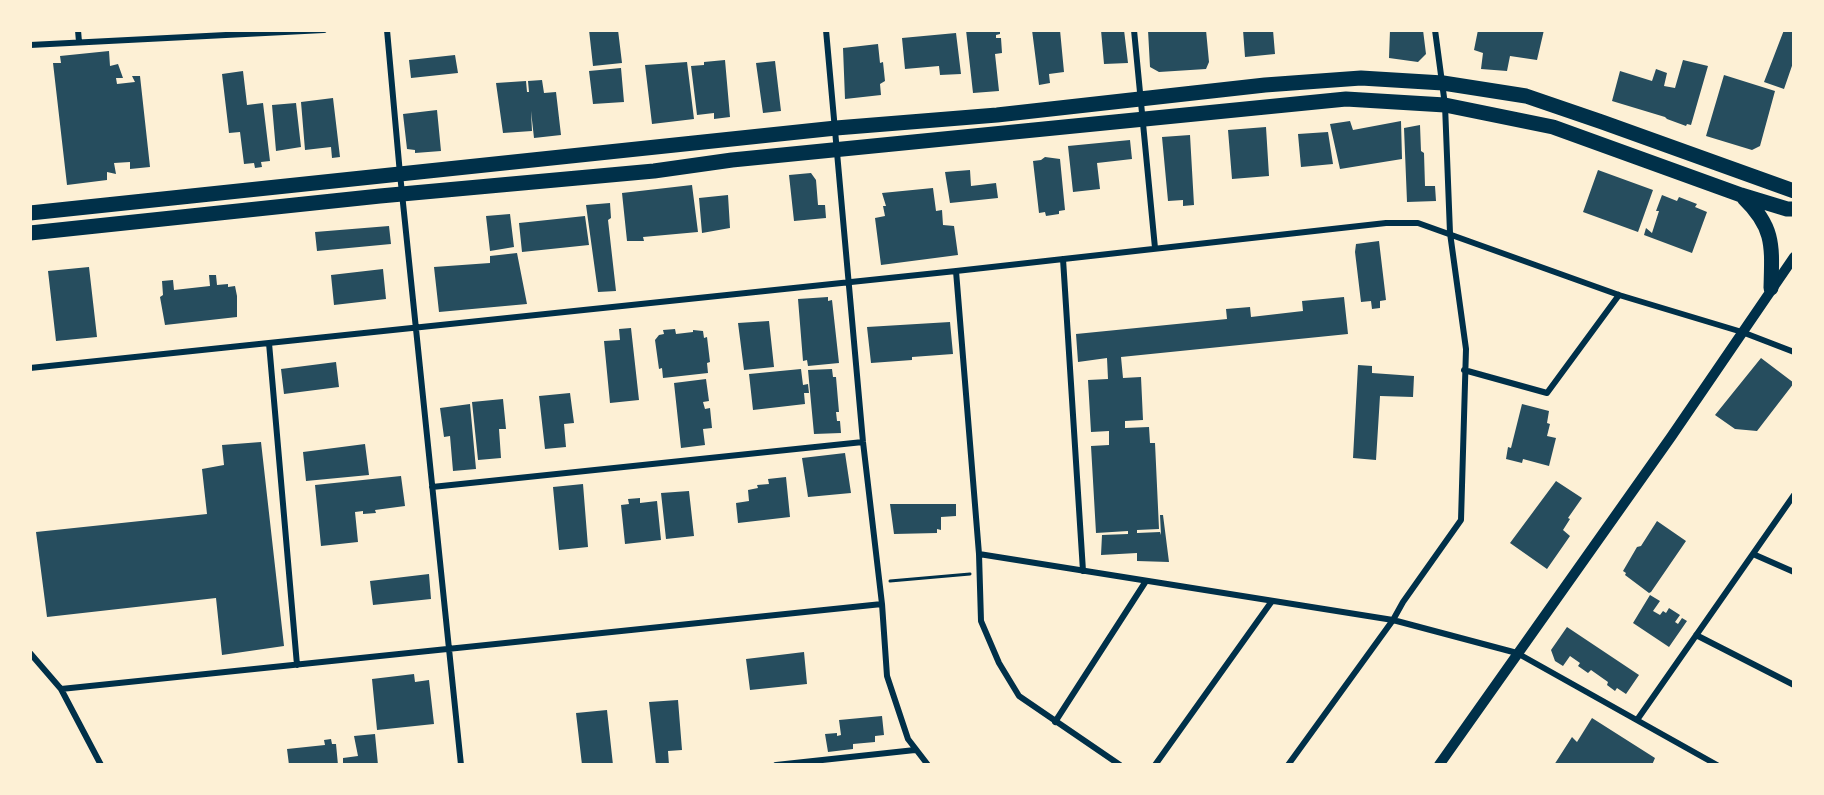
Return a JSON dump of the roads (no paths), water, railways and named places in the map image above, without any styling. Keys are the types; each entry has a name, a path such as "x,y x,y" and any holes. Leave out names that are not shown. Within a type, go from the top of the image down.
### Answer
{"main road":[{"path":"30,213 836,128 997,115 1265,85 1361,78 1443,83 1526,96 1794,191"},
{"path":"30,233 1346,99 1445,105 1554,127 1741,195 1794,209"},
{"path":"1741,195 1761,216 1771,240 1772,288"}],"street":[{"path":"78,30 79,42"},
{"path":"30,45 177,34 324,30"},
{"path":"387,30 461,765"},
{"path":"826,30 863,442 882,604 887,676 908,739 928,765"},
{"path":"1134,30 1155,248"},
{"path":"1288,765 1393,620 1403,602 1461,520 1466,349 1450,233 1445,105 1435,30"},
{"path":"30,368 956,271 1386,223 1418,223 1450,233 1619,295 1742,332 1794,352"},
{"path":"1439,765 1671,437 1794,257"},
{"path":"1063,259 1083,571"},
{"path":"956,271 979,554 981,621 999,663 1019,696 1120,765"},
{"path":"1464,370 1547,393 1619,295"},
{"path":"269,343 297,665"},
{"path":"432,487 863,442"},
{"path":"1637,720 1794,495"},
{"path":"979,554 1393,620 1517,652 1717,765"},
{"path":"1753,554 1794,572"},
{"path":"1055,722 1146,581"},
{"path":"1155,765 1272,601"},
{"path":"61,689 882,604"},
{"path":"1696,635 1794,685"},
{"path":"30,653 61,689 101,765"},
{"path":"776,765 915,750"}]}
